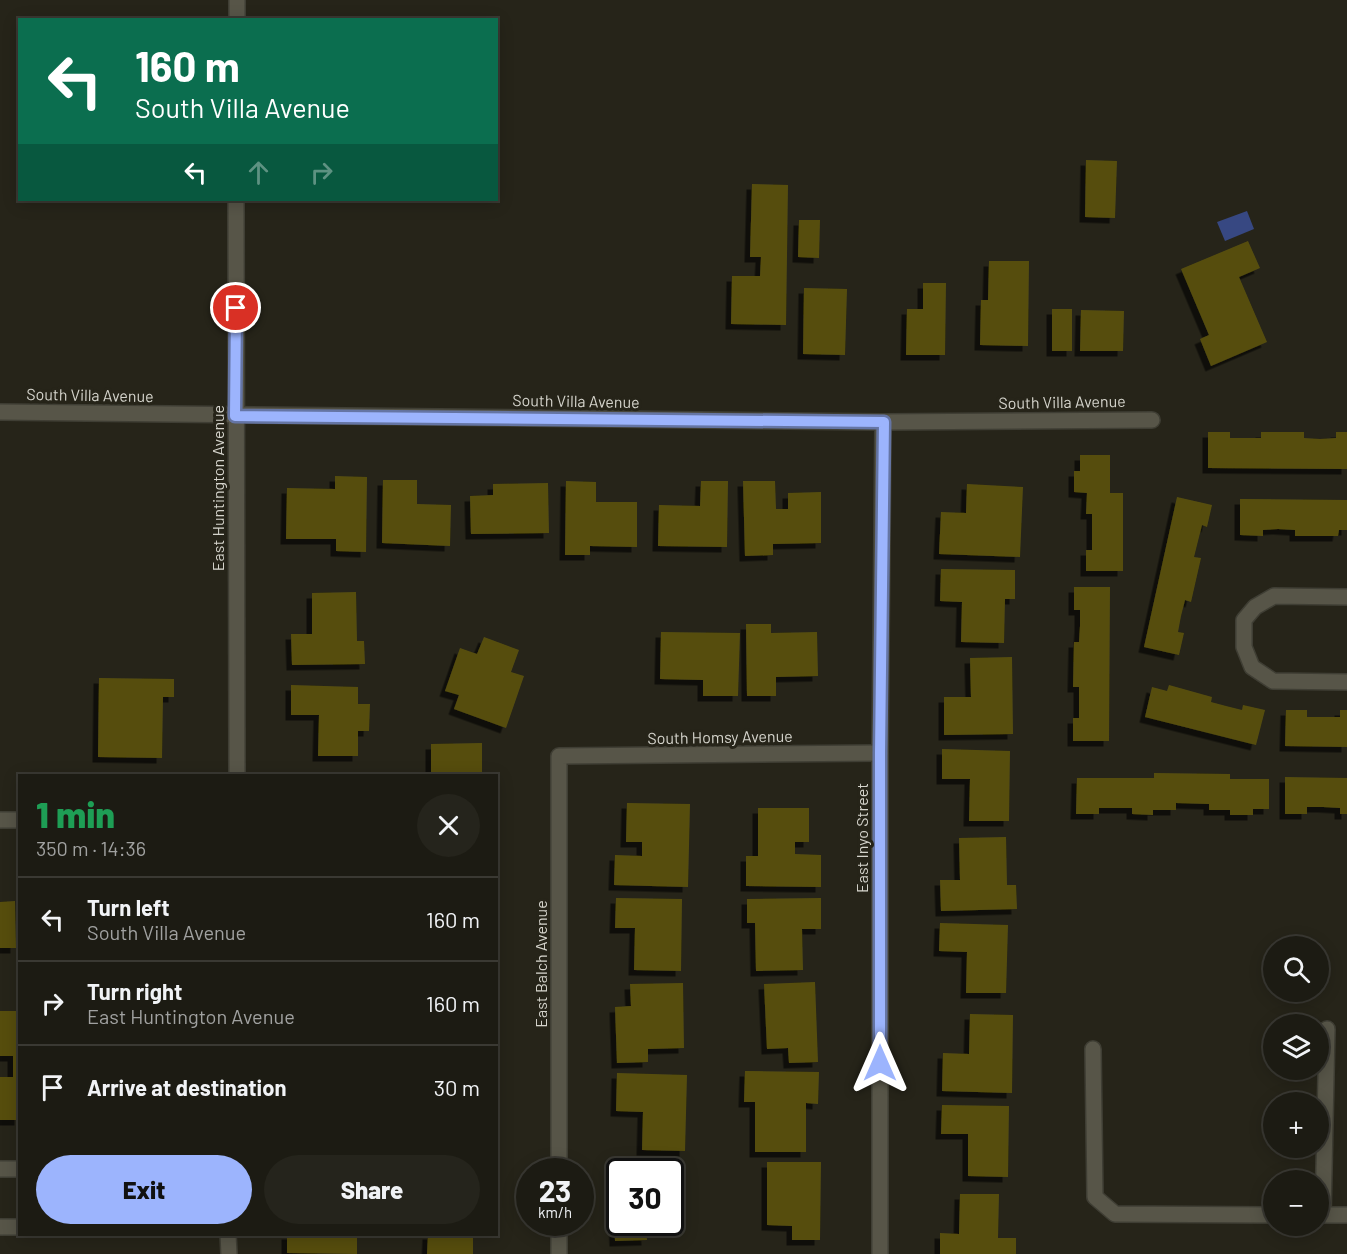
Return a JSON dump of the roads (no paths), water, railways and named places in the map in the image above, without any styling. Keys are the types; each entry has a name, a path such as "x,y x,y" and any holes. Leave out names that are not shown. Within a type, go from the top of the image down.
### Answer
{"street":[{"path":"237,0 237,18"},
{"name":"East Huntington Avenue","path":"236,201 237,774"},
{"name":"South Villa Avenue","path":"0,411 235,416 884,422 1152,420"},
{"name":"East Inyo Street","path":"880,1254 880,753 884,422"},
{"path":"1347,597 1274,596 1255,607 1244,620 1244,647 1251,667 1273,681 1347,682"},
{"name":"South Homsy Avenue","path":"559,756 880,753"},
{"name":"East Balch Avenue","path":"559,756 559,1158"},
{"path":"0,820 18,820"},
{"path":"1093,1049 1095,1197 1115,1214 1263,1215"},
{"path":"1322,1170 1325,1080"},
{"path":"0,1169 18,1169"},
{"path":"1329,1215 1347,1215"},
{"path":"0,1227 18,1227"},
{"path":"228,1236 229,1254"},
{"path":"559,1236 559,1254"}],"water":[{"path":"1247,211 1254,229 1225,241 1217,222"}]}
